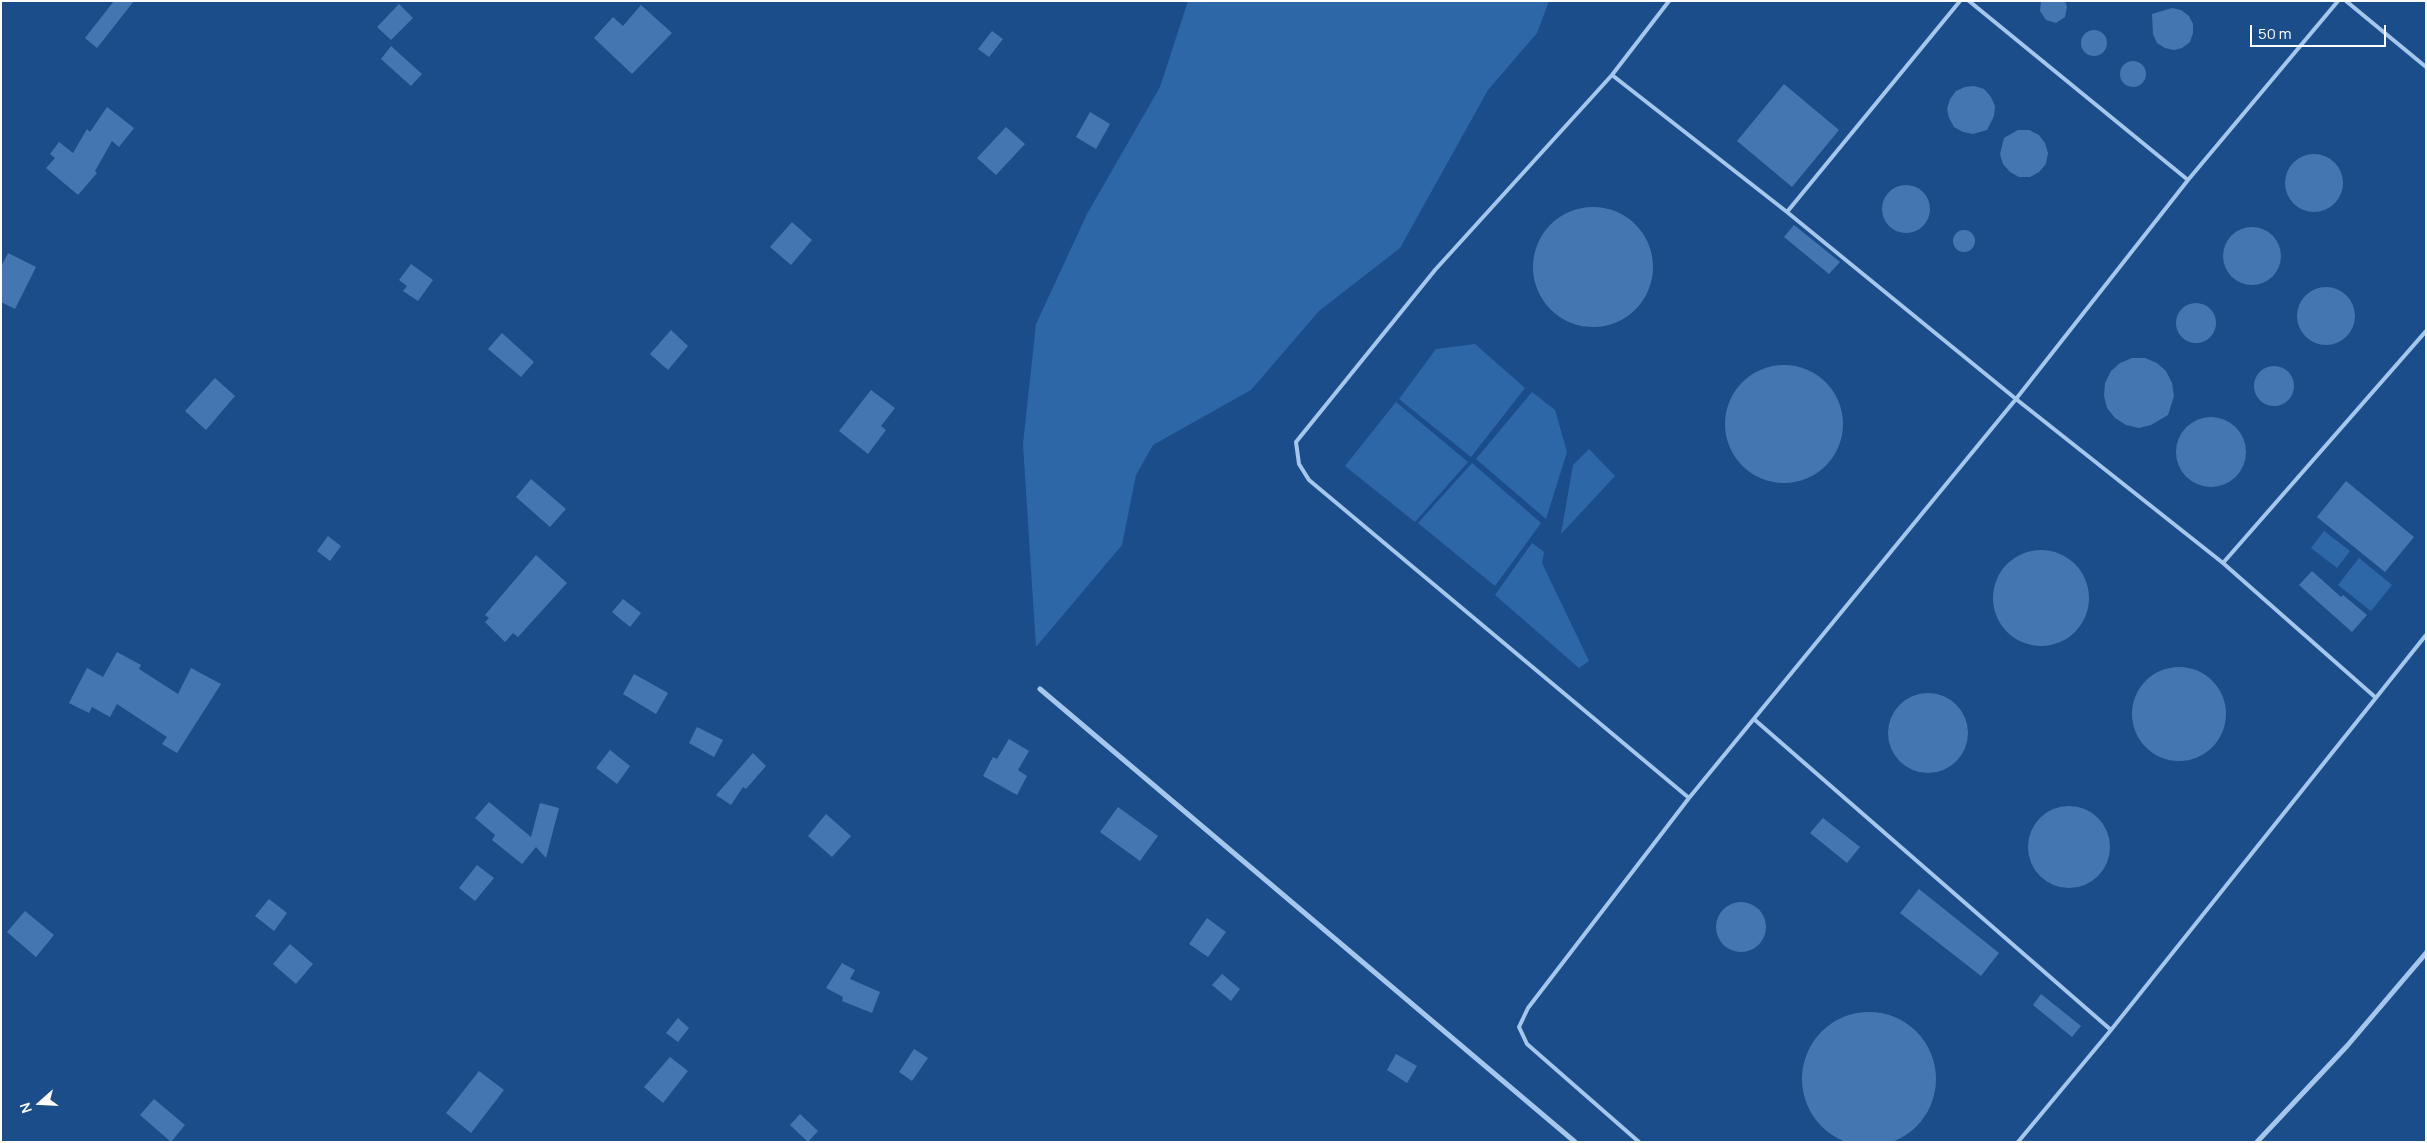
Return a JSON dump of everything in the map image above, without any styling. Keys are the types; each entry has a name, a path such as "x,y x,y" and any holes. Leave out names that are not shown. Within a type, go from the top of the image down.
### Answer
{"street":[{"path":"1040,689 1575,1142"},
{"path":"2257,1142 2347,1046 2426,954"}],"lane":[{"path":"1670,1 1612,75 1435,270 1296,442 1299,464 1309,480 1690,798"},
{"path":"1787,212 1960,1"},
{"path":"1969,1 2188,180"},
{"path":"1639,1142 1527,1044 1519,1027 1528,1008 1690,798 2016,399 2188,180 2338,1"},
{"path":"2346,1 2426,67"},
{"path":"1612,75 1787,212 2016,399 2223,563 2375,697"},
{"path":"2223,563 2426,331"},
{"path":"2018,1142 2111,1030 2426,635"},
{"path":"1755,720 2111,1030"}],"shaded area":[{"path":"1188,1 1549,1 1537,33 1488,90 1400,248 1319,311 1251,390 1153,445 1136,475 1122,545 1036,647 1023,444 1036,324 1087,214 1160,87"},
{"path":"1475,344 1525,388 1471,457 1399,399 1436,349"},
{"path":"1532,392 1555,410 1567,452 1546,519 1476,459"},
{"path":"1396,402 1468,462 1415,522 1345,466"},
{"path":"1589,449 1615,476 1561,534 1573,465"},
{"path":"1472,463 1541,523 1495,586 1418,523"},
{"path":"2324,531 2350,551 2337,568 2311,548"},
{"path":"1532,543 1544,552 1542,563 1589,661 1579,668 1495,595"},
{"path":"2359,558 2392,585 2371,611 2338,585"}],"building":[{"path":"114,1 134,1 97,48 85,38"},
{"path":"2041,1 2065,1 2067,7 2065,17 2056,23 2046,20 2040,11"},
{"path":"399,4 413,18 391,40 377,27"},
{"path":"641,5 672,33 632,74 594,38 613,17 623,26"},
{"path":"2172,8 2181,10 2189,16 2193,24 2190,42 2182,48 2174,50 2165,48 2157,43 2153,34 2152,14"},
{"path":"2094,30 2104,33 2107,43 2104,53 2094,56 2084,53 2081,43 2084,33"},
{"path":"992,31 1003,39 989,57 978,49"},
{"path":"391,46 422,74 411,86 381,59"},
{"path":"2133,61 2142,65 2146,74 2142,83 2133,87 2124,83 2120,74 2124,65"},
{"path":"1784,84 1839,130 1792,187 1737,141"},
{"path":"1974,86 1984,89 1991,97 1995,106 1994,116 1987,130 1973,134 1963,132 1954,127 1947,109 1950,99 1956,91"},
{"path":"107,107 134,128 119,147 112,141 95,171 97,173 78,195 46,168 55,158 50,154 59,142 73,153 87,129 90,132"},
{"path":"1090,112 1110,124 1096,149 1076,137"},
{"path":"1006,127 1025,144 996,175 977,158"},
{"path":"2018,130 2029,130 2039,135 2045,143 2048,153 2046,164 2039,172 2030,177 2019,177 2010,172 2003,164 2000,154 2004,138"},
{"path":"2308,154 2320,154 2335,162 2343,177 2343,189 2335,204 2320,212 2308,212 2293,204 2285,189 2285,177 2293,162"},
{"path":"1901,185 1911,185 1923,192 1930,204 1930,214 1923,226 1911,233 1901,233 1893,229 1886,222 1882,214 1882,204 1886,196 1893,189"},
{"path":"1593,207 1616,212 1626,217 1635,225 1643,234 1648,244 1653,267 1648,290 1643,300 1635,309 1626,317 1616,322 1593,327 1570,322 1560,317 1551,309 1543,300 1538,290 1533,267 1538,244 1543,234 1551,225 1560,217 1570,212"},
{"path":"792,222 812,240 791,265 770,247"},
{"path":"1794,225 1840,262 1829,274 1784,237"},
{"path":"2246,227 2258,227 2273,235 2281,250 2281,262 2273,277 2258,285 2246,285 2231,277 2223,262 2223,250 2231,235"},
{"path":"1964,230 1972,233 1975,241 1972,249 1964,252 1956,249 1953,241 1956,233"},
{"path":"8,253 36,267 15,309 1,302 1,267"},
{"path":"411,264 433,280 418,301 403,291 407,286 399,280"},
{"path":"2320,287 2332,287 2347,295 2355,310 2355,322 2347,337 2332,345 2320,345 2305,337 2297,322 2297,310 2305,295"},
{"path":"2200,303 2207,306 2213,312 2216,323 2215,331 2207,340 2200,343 2192,343 2185,340 2177,331 2176,319 2179,312 2188,304"},
{"path":"671,330 688,346 668,370 650,354"},
{"path":"502,333 534,362 521,377 488,349"},
{"path":"2132,358 2145,358 2157,363 2166,371 2172,383 2174,396 2168,415 2151,425 2139,428 2126,425 2115,418 2107,408 2104,396 2105,383 2111,371 2120,363"},
{"path":"1784,365 1807,369 1826,382 1839,401 1843,424 1839,447 1826,466 1807,479 1784,483 1761,479 1742,466 1729,447 1725,424 1729,401 1742,382 1761,369"},
{"path":"2278,366 2285,369 2291,375 2294,386 2293,394 2285,403 2278,406 2270,406 2263,403 2255,394 2254,382 2257,375 2266,367"},
{"path":"215,378 235,396 206,430 185,411"},
{"path":"871,390 895,408 881,426 886,430 868,454 839,431"},
{"path":"2211,417 2230,423 2240,433 2246,452 2240,471 2230,481 2211,487 2192,481 2182,471 2176,452 2182,433 2192,423"},
{"path":"531,479 566,509 550,527 516,497"},
{"path":"2346,481 2414,537 2385,572 2317,517"},
{"path":"328,536 341,546 330,561 317,551"},
{"path":"2041,550 2059,554 2075,564 2085,580 2089,598 2085,616 2075,632 2059,642 2041,646 2023,642 2007,632 1997,616 1993,598 1997,580 2007,564 2023,554"},
{"path":"536,555 567,583 518,637 513,633 505,642 485,622 489,618 485,615"},
{"path":"2312,571 2341,597 2343,595 2367,615 2352,632 2299,585"},
{"path":"623,599 641,613 630,627 612,612"},
{"path":"117,652 141,665 139,669 178,694 191,668 221,684 177,753 162,744 167,737 117,704 110,717 92,707 89,713 69,703 87,668 103,677"},
{"path":"2170,667 2188,667 2213,680 2223,696 2226,714 2223,732 2213,748 2188,761 2170,761 2145,748 2132,723 2132,705 2145,680"},
{"path":"634,674 668,693 656,714 623,694"},
{"path":"1928,693 1943,696 1956,705 1965,718 1968,733 1965,748 1956,761 1943,770 1928,773 1913,770 1900,761 1891,748 1888,733 1891,718 1900,705 1913,696"},
{"path":"697,727 723,740 714,757 689,743"},
{"path":"1009,739 1029,751 1018,770 1027,776 1017,795 983,776 993,757 997,759"},
{"path":"610,750 630,766 617,784 596,768"},
{"path":"753,753 766,766 746,789 743,787 731,805 716,795"},
{"path":"489,802 531,837 540,803 559,808 546,858 536,847 522,864 492,840 495,835 475,818"},
{"path":"2069,806 2085,809 2098,818 2107,831 2110,847 2107,863 2098,876 2085,885 2069,888 2053,885 2040,876 2031,863 2028,847 2031,831 2040,818 2053,809"},
{"path":"1118,807 1158,836 1140,861 1100,832"},
{"path":"826,814 851,836 832,857 808,836"},
{"path":"1823,818 1860,847 1847,863 1810,833"},
{"path":"477,865 494,878 475,901 459,888"},
{"path":"1919,889 1999,953 1981,976 1900,913"},
{"path":"269,899 287,913 274,931 255,916"},
{"path":"1736,902 1746,902 1759,909 1766,922 1766,932 1759,945 1746,952 1736,952 1727,948 1720,941 1716,932 1716,922 1720,913 1727,906"},
{"path":"25,911 54,935 36,957 7,932"},
{"path":"1207,918 1226,932 1208,957 1189,944"},
{"path":"290,944 313,964 296,984 273,964"},
{"path":"842,963 855,970 850,979 880,992 872,1013 842,1001 843,997 826,988"},
{"path":"1222,974 1240,989 1231,1001 1212,985"},
{"path":"2041,994 2081,1026 2072,1037 2033,1005"},
{"path":"1869,1012 1895,1017 1906,1023 1916,1032 1925,1042 1931,1053 1936,1079 1931,1105 1925,1116 1916,1126 1906,1135 1895,1141 1869,1146 1843,1141 1832,1135 1822,1126 1813,1116 1807,1105 1802,1079 1807,1053 1813,1042 1822,1032 1832,1023 1843,1017"},
{"path":"678,1018 689,1028 678,1042 666,1033"},
{"path":"914,1049 928,1058 912,1081 899,1072"},
{"path":"1396,1054 1417,1066 1407,1083 1387,1070"},
{"path":"670,1057 688,1071 663,1103 644,1087"},
{"path":"479,1071 504,1090 471,1133 446,1113"},
{"path":"154,1099 185,1125 171,1142 140,1115"},
{"path":"800,1114 818,1131 808,1142 790,1125"}]}
